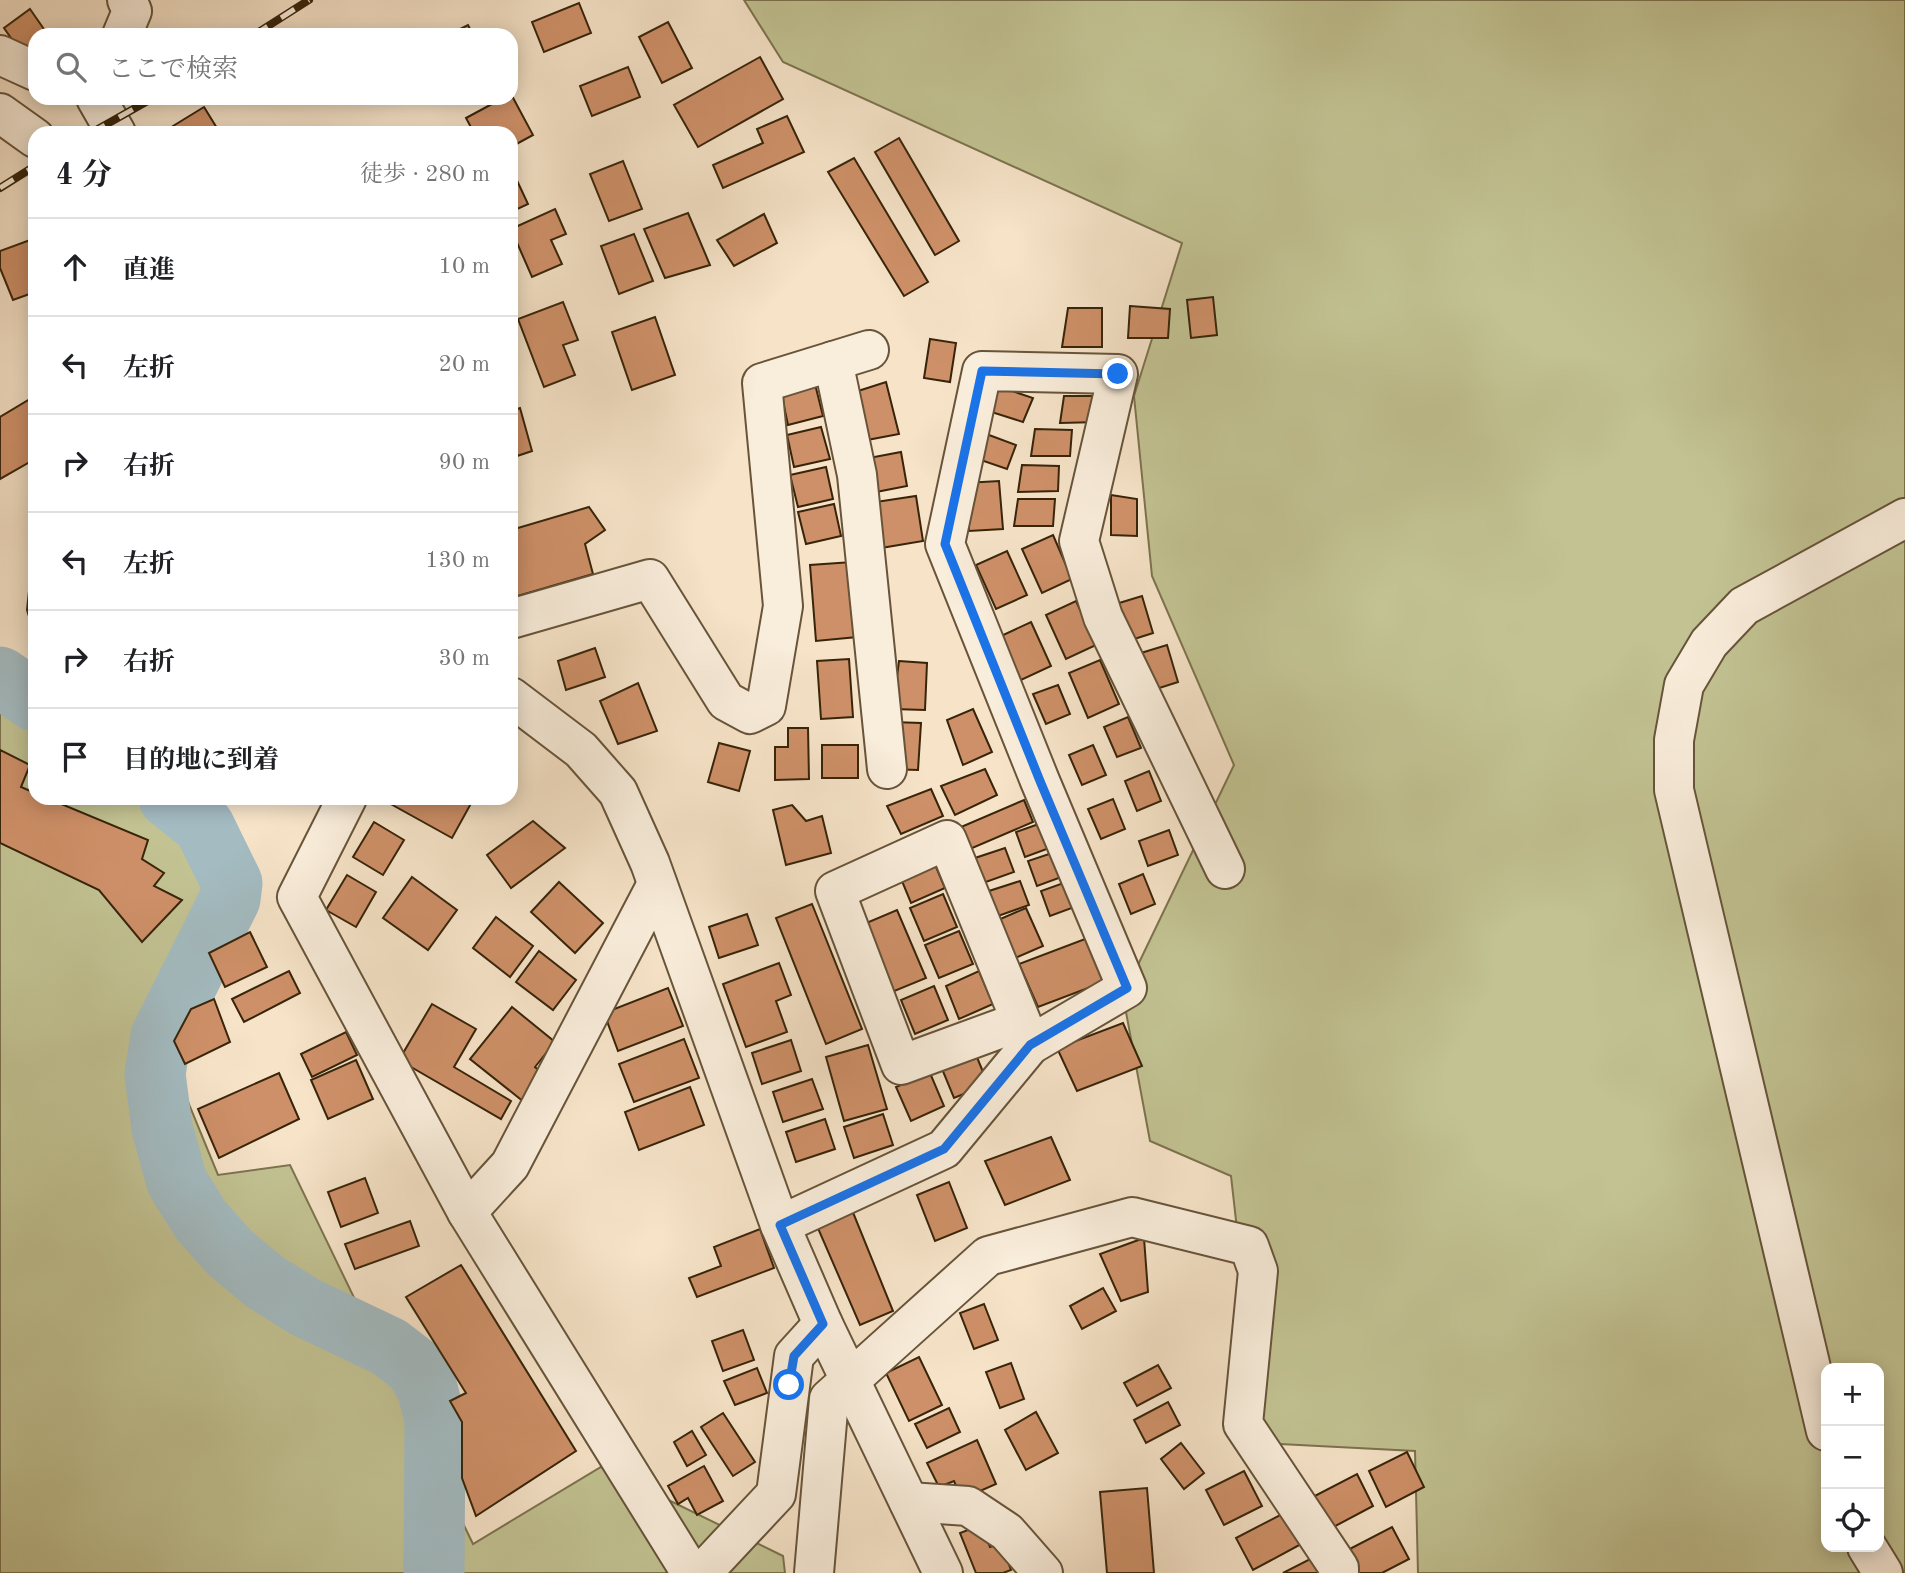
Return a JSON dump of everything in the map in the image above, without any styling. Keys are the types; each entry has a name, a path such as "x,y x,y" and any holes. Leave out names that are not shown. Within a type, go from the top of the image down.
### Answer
{"street":[{"path":"125,28 132,10 127,0"},
{"path":"0,55 28,68"},
{"path":"100,105 112,126"},
{"path":"0,113 28,133"},
{"path":"518,617 650,579 726,701 750,714 766,706 783,606 762,383 869,350"},
{"path":"833,361 857,475 887,769"},
{"path":"1026,1033 947,840 835,891 901,1065 1026,1033 1127,988 945,544 982,371 1118,374 1079,541 1103,617 1225,869"},
{"path":"1825,1426 1674,790 1674,740 1684,685 1709,643 1744,606 1905,518"},
{"path":"518,702 581,750 618,792 657,884 780,1225 823,1324 943,1573"},
{"path":"343,805 297,897 467,1212 691,1573"},
{"path":"467,1212 510,1165 657,884"},
{"path":"780,1225 944,1149 1026,1033"},
{"path":"814,1573 829,1399 988,1256 1132,1217 1249,1246 1258,1270 1243,1424 1339,1568 1339,1573"},
{"path":"702,1573 776,1494 794,1356 823,1324"},
{"path":"909,1502 968,1506 1007,1532 1044,1573"},
{"path":"1870,1552 1883,1573"}],"green space":[{"path":"744,0 1905,0 1905,1573 1418,1573 1415,1451 1261,1443 1231,1176 1150,1141 1123,996 1234,765 1152,576 1134,396 1182,243 783,62"},
{"path":"0,693 28,715 28,805 146,805 239,876 161,1036 218,1175 290,1165 473,1544 601,1467 783,1556 785,1573 0,1573"}],"building":[{"path":"579,3 591,33 544,52 532,22"},
{"path":"30,9 43,28 28,28 27,61 4,28"},
{"path":"668,22 692,68 662,83 639,37"},
{"path":"760,57 783,99 698,147 674,105"},
{"path":"628,67 640,97 592,116 580,86"},
{"path":"490,105 517,105 533,135 518,143 518,126 470,126 466,118"},
{"path":"204,107 216,126 173,126"},
{"path":"787,116 804,152 723,188 713,165 763,143 757,129"},
{"path":"899,138 959,241 935,255 875,152"},
{"path":"854,158 928,282 904,296 828,172"},
{"path":"623,161 642,209 609,221 590,174"},
{"path":"518,183 528,204 518,209"},
{"path":"555,209 566,234 551,240 562,264 532,277 518,245 518,226"},
{"path":"688,213 710,265 665,278 644,229"},
{"path":"764,214 777,243 734,266 717,240"},
{"path":"634,234 653,281 619,294 601,246"},
{"path":"28,241 28,295 13,300 0,268 0,251"},
{"path":"1213,297 1217,335 1191,338 1187,300"},
{"path":"563,302 578,340 563,345 575,375 544,387 518,319"},
{"path":"1130,306 1170,309 1168,338 1128,338"},
{"path":"1068,308 1102,308 1102,347 1062,347"},
{"path":"655,317 675,375 632,390 612,332"},
{"path":"930,339 956,343 950,382 924,378"},
{"path":"886,382 899,434 867,440 855,392"},
{"path":"815,384 823,416 788,425 781,392"},
{"path":"997,386 1033,398 1023,422 985,410"},
{"path":"1064,396 1101,396 1099,422 1060,423"},
{"path":"28,400 28,463 0,479 0,417"},
{"path":"520,408 532,451 518,456"},
{"path":"821,427 830,459 794,467 787,435"},
{"path":"1035,429 1072,430 1070,456 1031,456"},
{"path":"981,432 1016,445 1007,469 969,456"},
{"path":"901,452 907,486 876,492 869,458"},
{"path":"1022,465 1059,466 1058,491 1018,492"},
{"path":"826,467 833,499 798,507 790,475"},
{"path":"999,481 1003,529 969,531 965,483"},
{"path":"1111,495 1137,499 1137,536 1111,535"},
{"path":"916,496 923,541 875,549 869,503"},
{"path":"1018,499 1055,499 1053,526 1014,526"},
{"path":"834,504 841,536 806,544 798,512"},
{"path":"589,507 605,530 585,544 593,574 518,596 518,528"},
{"path":"1053,535 1072,579 1042,593 1022,549"},
{"path":"1007,551 1027,595 996,609 976,565"},
{"path":"852,562 857,637 816,641 810,565"},
{"path":"1142,596 1153,633 1128,641 1116,604"},
{"path":"1076,601 1096,645 1066,659 1046,615"},
{"path":"1031,622 1051,666 1021,680 1001,636"},
{"path":"1167,645 1178,682 1153,690 1141,653"},
{"path":"595,648 605,677 566,690 558,661"},
{"path":"849,659 853,717 821,719 817,661"},
{"path":"1100,660 1119,704 1088,718 1069,673"},
{"path":"899,661 927,663 925,710 893,709"},
{"path":"638,683 657,731 618,744 600,701"},
{"path":"1058,685 1070,714 1046,724 1033,694"},
{"path":"973,709 992,752 963,765 947,720"},
{"path":"1128,717 1141,748 1117,757 1104,727"},
{"path":"892,722 921,723 918,770 887,769"},
{"path":"788,728 808,728 809,779 775,780 775,747 788,747"},
{"path":"719,743 750,751 739,791 708,782"},
{"path":"822,745 858,745 858,778 822,778"},
{"path":"1093,745 1106,775 1082,785 1069,755"},
{"path":"0,750 28,764 21,787 28,790 28,805 64,805 148,840 142,859 164,873 154,886 182,900 142,942 99,890 0,843"},
{"path":"985,769 997,795 955,815 941,786"},
{"path":"1149,771 1161,801 1137,811 1125,781"},
{"path":"931,789 943,816 901,834 887,806"},
{"path":"1113,799 1125,829 1101,839 1088,809"},
{"path":"1024,800 1033,822 970,849 961,827"},
{"path":"393,805 470,805 452,838"},
{"path":"792,805 806,821 822,816 831,853 786,865 773,810"},
{"path":"533,821 565,848 511,888 487,855"},
{"path":"1047,821 1055,846 1025,857 1016,832"},
{"path":"374,822 404,840 383,875 353,857"},
{"path":"1169,830 1178,855 1148,866 1139,841"},
{"path":"1005,848 1014,872 983,883 975,858"},
{"path":"1058,851 1067,875 1037,886 1028,861"},
{"path":"931,855 945,888 911,903 897,869"},
{"path":"1143,874 1155,904 1131,914 1119,884"},
{"path":"347,875 376,892 356,927 326,910"},
{"path":"412,877 457,910 428,950 383,918"},
{"path":"1072,880 1080,905 1050,916 1041,891"},
{"path":"1020,881 1029,905 998,916 989,891"},
{"path":"559,882 603,923 575,953 531,912"},
{"path":"943,894 957,927 924,941 910,908"},
{"path":"812,904 862,1029 826,1044 776,918"},
{"path":"1026,908 1043,946 1015,958 998,920"},
{"path":"897,910 926,978 892,992 864,924"},
{"path":"747,914 758,945 719,958 709,927"},
{"path":"496,917 533,946 510,977 473,948"},
{"path":"959,931 973,964 939,978 925,945"},
{"path":"250,932 267,967 225,987 209,953"},
{"path":"1085,939 1104,982 1038,1007 1019,964"},
{"path":"539,951 576,980 553,1010 516,982"},
{"path":"779,963 791,995 776,1001 787,1032 746,1047 723,984"},
{"path":"289,971 300,993 244,1022 232,999"},
{"path":"979,971 993,1004 959,1019 946,986"},
{"path":"934,986 948,1020 915,1034 901,1000"},
{"path":"668,988 683,1026 618,1051 604,1013"},
{"path":"214,999 230,1042 185,1064 174,1041 191,1009"},
{"path":"432,1004 476,1029 454,1067 511,1101 501,1119 399,1060"},
{"path":"512,1007 555,1042 535,1067 555,1084 534,1110 470,1059"},
{"path":"1123,1023 1142,1066 1077,1091 1057,1048"},
{"path":"346,1032 357,1055 312,1077 301,1054"},
{"path":"684,1039 699,1078 634,1102 619,1064"},
{"path":"791,1040 801,1071 762,1084 752,1053"},
{"path":"868,1045 887,1109 844,1121 826,1057"},
{"path":"974,1050 988,1084 954,1098 940,1064"},
{"path":"356,1060 373,1099 328,1119 311,1080"},
{"path":"279,1073 299,1119 219,1158 198,1109"},
{"path":"930,1073 944,1106 911,1121 896,1087"},
{"path":"812,1079 823,1109 783,1122 773,1092"},
{"path":"690,1087 704,1125 639,1150 625,1112"},
{"path":"883,1114 893,1145 854,1158 844,1127"},
{"path":"825,1119 835,1149 796,1162 786,1132"},
{"path":"1051,1137 1070,1180 1005,1205 985,1161"},
{"path":"365,1178 378,1213 341,1227 328,1192"},
{"path":"949,1182 967,1228 935,1241 917,1195"},
{"path":"852,1210 893,1311 860,1325 817,1226"},
{"path":"410,1221 419,1246 355,1269 345,1244"},
{"path":"760,1229 774,1268 697,1297 689,1278 721,1266 714,1247"},
{"path":"1144,1238 1148,1292 1121,1301 1100,1254"},
{"path":"461,1265 576,1451 476,1516 462,1478 462,1422 450,1401 466,1393 406,1297"},
{"path":"1103,1288 1116,1311 1082,1329 1070,1306"},
{"path":"984,1304 998,1340 974,1349 960,1313"},
{"path":"743,1330 754,1360 723,1371 712,1341"},
{"path":"919,1357 942,1405 909,1421 886,1373"},
{"path":"1011,1363 1024,1399 1000,1408 986,1372"},
{"path":"1158,1365 1171,1388 1137,1406 1124,1383"},
{"path":"757,1368 767,1393 735,1405 724,1381"},
{"path":"1168,1402 1180,1425 1146,1443 1134,1420"},
{"path":"949,1408 960,1432 927,1448 915,1424"},
{"path":"1036,1412 1058,1453 1026,1470 1005,1430"},
{"path":"723,1413 755,1462 733,1476 701,1427"},
{"path":"692,1431 706,1455 687,1466 674,1442"},
{"path":"977,1440 996,1484 962,1499 954,1481 939,1487 927,1463"},
{"path":"1181,1443 1204,1473 1184,1489 1161,1459"},
{"path":"1407,1452 1424,1487 1386,1507 1369,1471"},
{"path":"704,1466 723,1501 697,1515 688,1498 678,1504 668,1486"},
{"path":"1244,1471 1262,1506 1224,1525 1206,1490"},
{"path":"1357,1474 1373,1506 1324,1532 1307,1500"},
{"path":"1147,1488 1154,1573 1107,1573 1100,1492"},
{"path":"1286,1512 1303,1543 1253,1570 1236,1538"},
{"path":"981,1525 990,1547 1001,1543 1011,1570 1003,1573 976,1573 960,1533"},
{"path":"1392,1527 1409,1559 1382,1573 1353,1573 1342,1553"},
{"path":"1314,1557 1322,1573 1283,1573"}],"waterway":[{"path":"0,677 28,696"},
{"path":"178,805 204,826 232,883 230,899 161,1036 155,1074 162,1128 177,1182 200,1219 229,1252 265,1282 305,1307 389,1347 415,1367 427,1388 435,1419 434,1573"}],"railway":[{"path":"265,28 309,0"},
{"path":"103,126 141,105"},
{"path":"0,188 28,170"}],"route":[{"path":"789,1385 794,1356 823,1324 780,1225 944,1149 1030,1045 1127,988 945,544 982,371 1118,374"}]}
